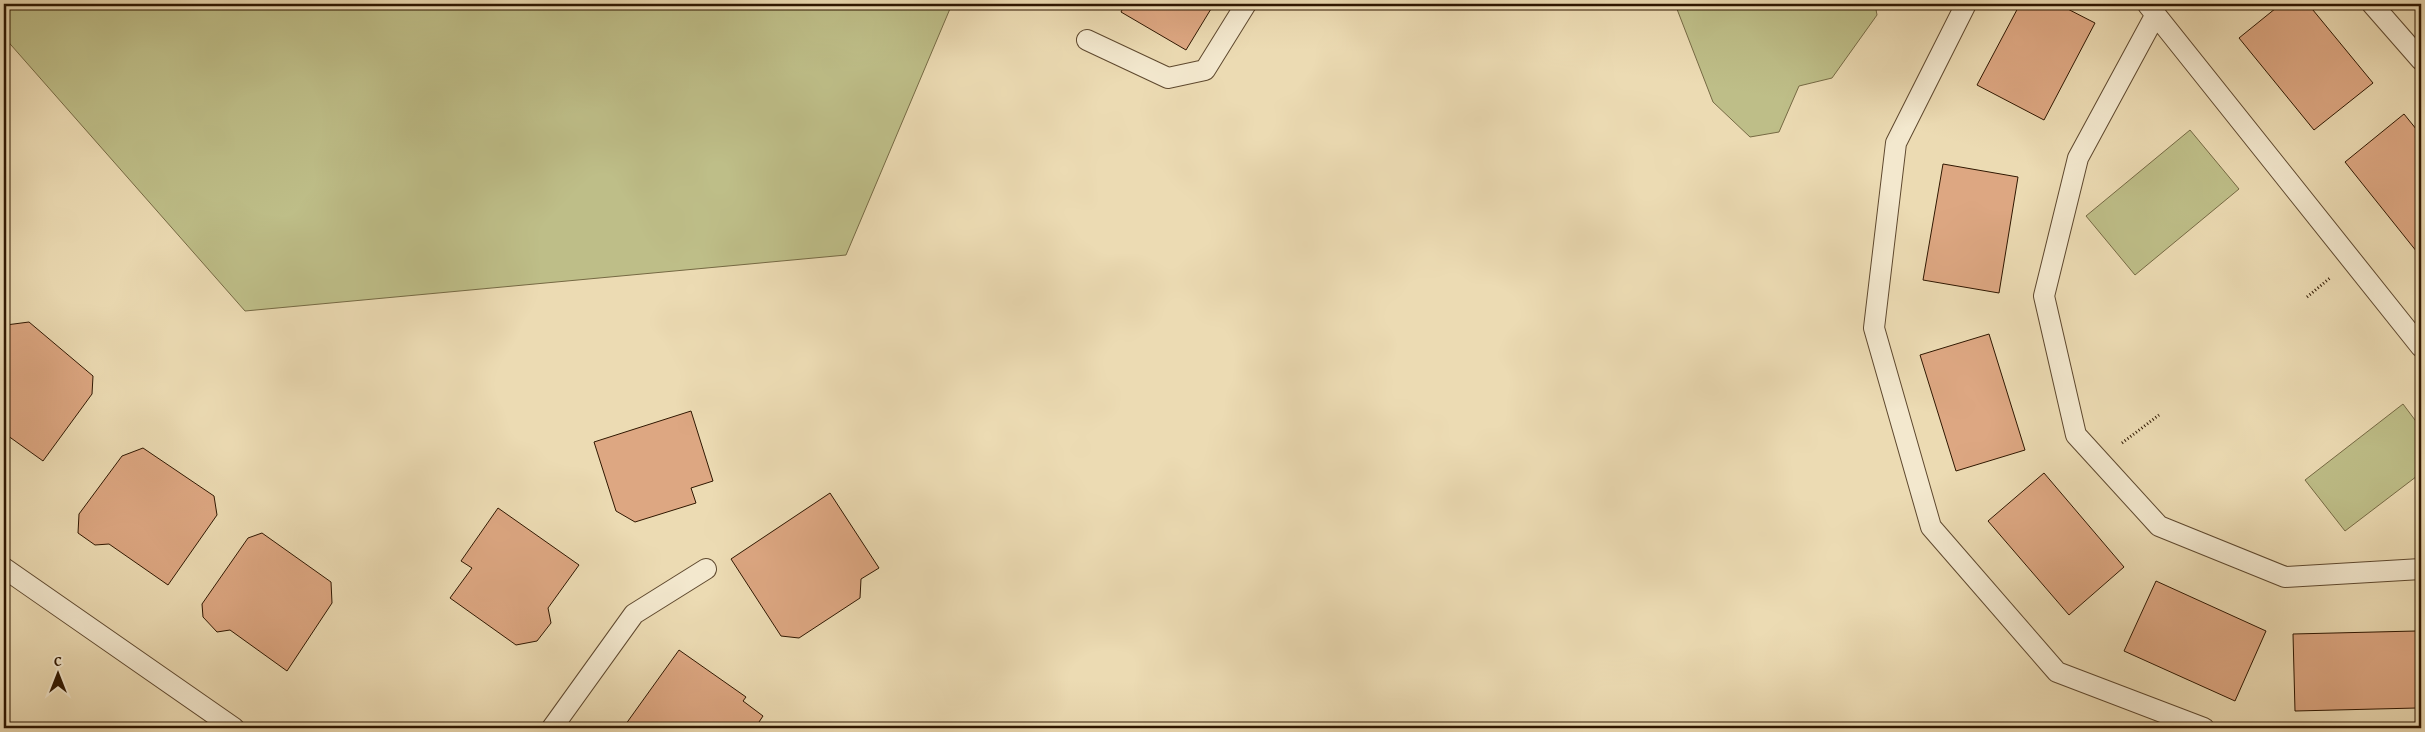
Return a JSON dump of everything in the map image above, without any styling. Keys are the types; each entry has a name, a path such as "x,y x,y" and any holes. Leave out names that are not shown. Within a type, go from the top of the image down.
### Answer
{"lane":[{"path":"1087,40 1168,78 1205,70 1246,4"},
{"path":"1966,4 1896,143 1874,328 1931,527 2057,672 2204,728"},
{"path":"2372,4 2421,60"},
{"path":"2421,347 2151,9 2078,158 2044,296 2076,435 2159,526 2285,577 2421,570"},
{"path":"4,568 234,728"},
{"path":"552,728 634,614 706,569"}],"path":[{"path":"2099,461 2159,414"}],"green space":[{"path":"4,4 952,4 846,255 245,311 4,37"},
{"path":"1675,4 1875,4 1877,15 1832,78 1799,86 1779,132 1750,137 1713,102"},
{"path":"2190,130 2239,189 2135,275 2086,216"},
{"path":"2403,404 2421,428 2421,473 2345,531 2305,480"}],"building":[{"path":"1125,4 1214,4 1186,50 1121,12"},
{"path":"2020,4 2058,4 2095,23 2044,120 1977,85"},
{"path":"2281,4 2308,4 2373,83 2314,130 2239,38"},
{"path":"2404,114 2421,135 2421,257 2345,162"},
{"path":"1943,164 2018,177 1999,293 1923,280"},
{"path":"29,322 93,376 92,394 43,461 4,433 4,328 6,325"},
{"path":"1989,334 2025,450 1956,471 1920,355"},
{"path":"691,411 713,481 691,488 696,503 635,522 616,511 594,442"},
{"path":"143,448 214,496 217,515 168,585 109,544 95,545 78,533 79,514 122,456"},
{"path":"2044,473 2124,567 2069,615 1988,521"},
{"path":"830,493 879,568 861,579 860,598 799,638 781,636 731,559"},
{"path":"498,508 579,565 548,608 551,623 537,641 516,645 450,598 472,568 461,561"},
{"path":"262,533 331,582 332,603 287,671 230,630 217,632 203,617 202,604 248,538"},
{"path":"2156,581 2266,631 2235,701 2124,651"},
{"path":"2416,631 2417,708 2295,711 2293,634"},
{"path":"679,650 746,697 743,701 763,716 755,728 623,728"}]}
